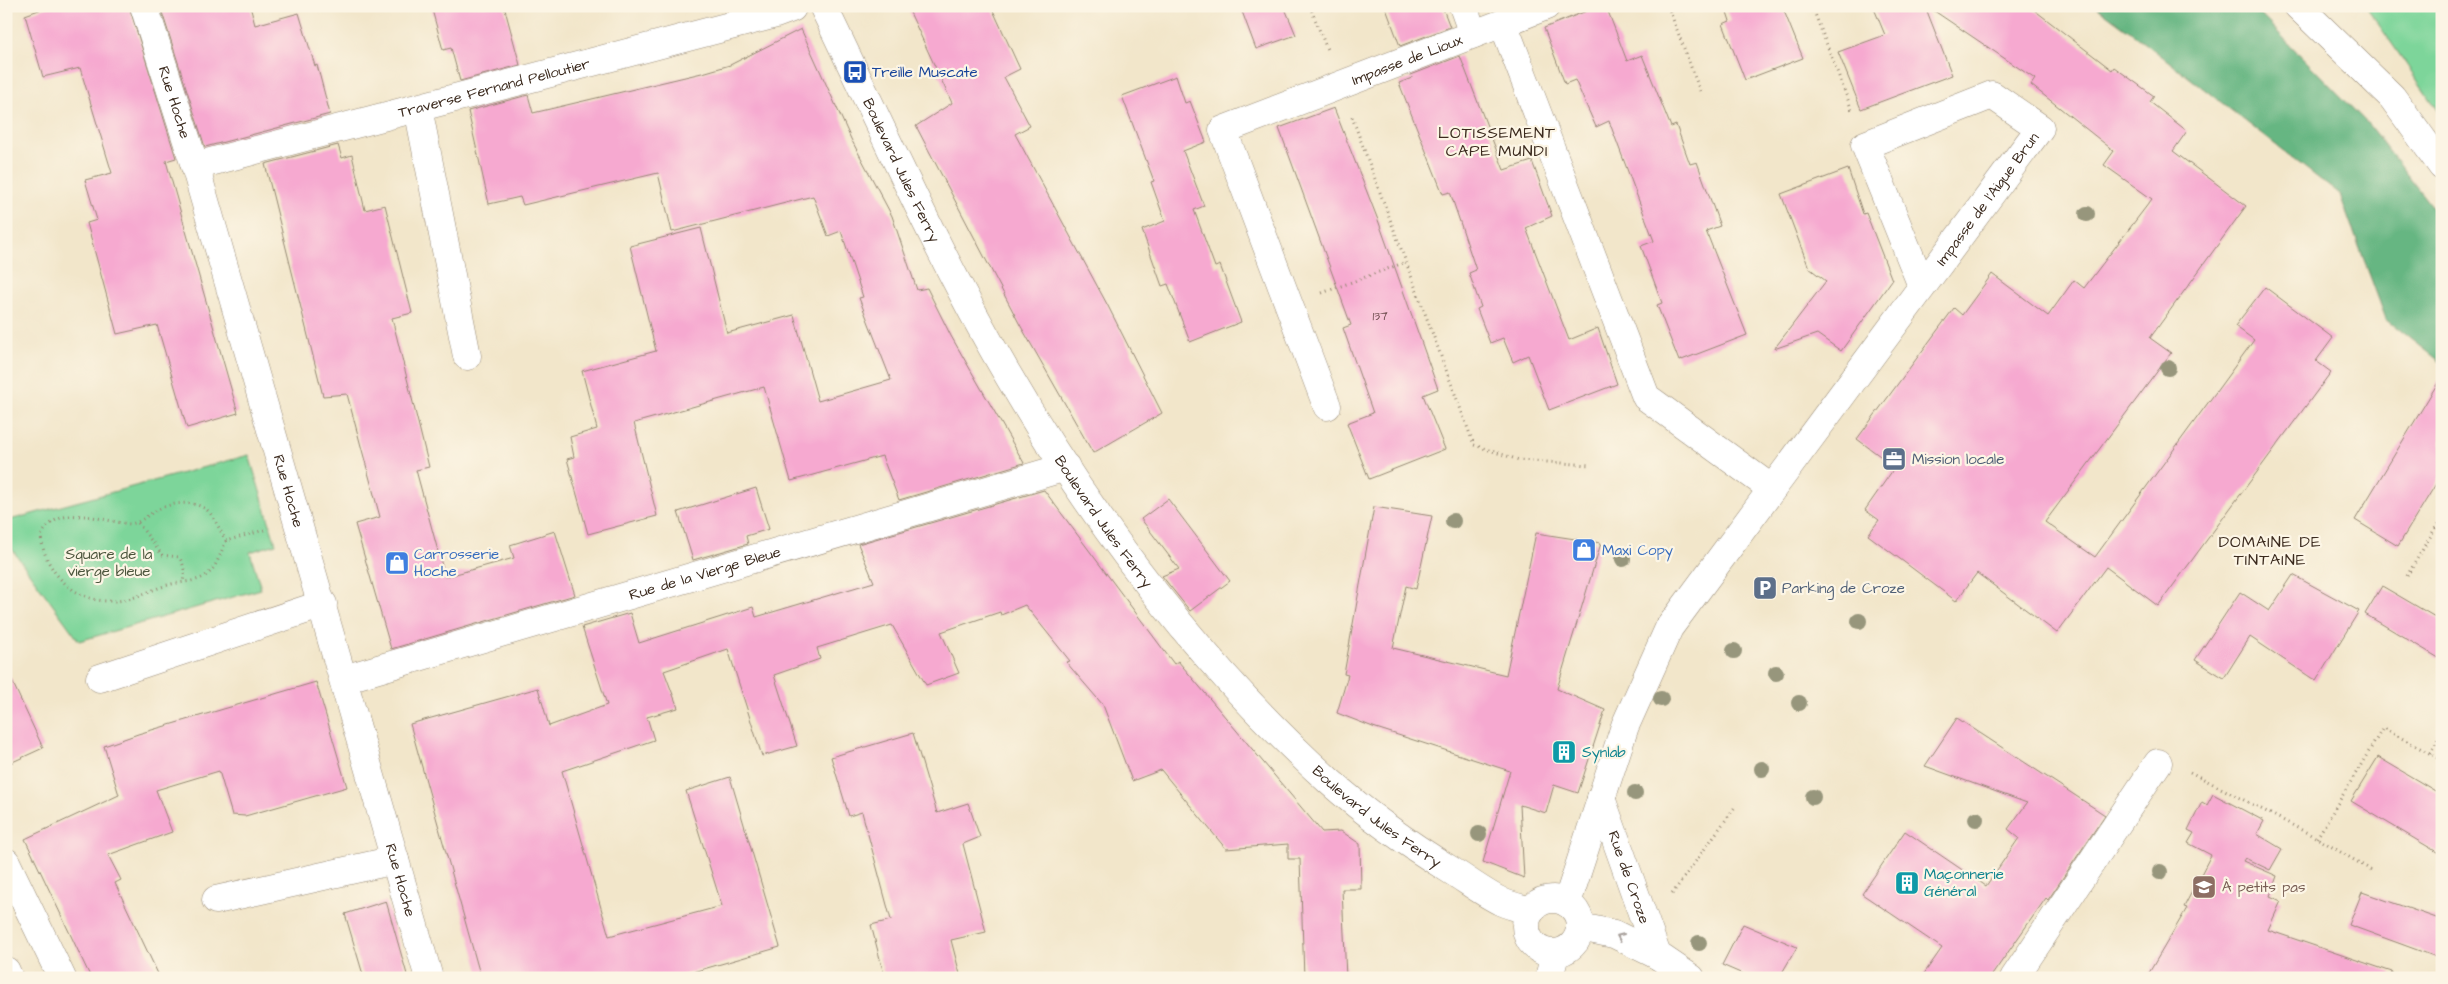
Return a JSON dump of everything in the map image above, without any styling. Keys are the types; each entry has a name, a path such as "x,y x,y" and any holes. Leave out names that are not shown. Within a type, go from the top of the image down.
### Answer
{"street":[{"name":"Rue Hoche","path":"144,6 195,166 323,604 429,978"},
{"name":"Boulevard Jules Ferry","path":"823,6 958,283 1005,370 1066,467 1166,606 1233,683 1296,751 1364,812 1425,854 1501,901 1530,911"},
{"path":"1463,6 1473,34"},
{"name":"Impasse de Lioux","path":"1327,406 1223,130 1546,6"},
{"path":"2298,6 2392,97 2442,166"},
{"name":"Traverse Fernand Pelloutier","path":"195,166 776,14 793,7"},
{"path":"1503,23 1646,397 1772,489"},
{"name":"Impasse de l'Aigue Brun","path":"1567,904 1625,726 1669,628 2040,128 1992,95 1864,144 1922,286"},
{"path":"418,108 467,356"},
{"name":"Rue de la Vierge Bleue","path":"344,679 1066,467"},
{"path":"100,678 323,604"},
{"path":"2014,978 2158,763"},
{"name":"Rue de Croze","path":"1601,798 1657,955"},
{"path":"216,900 395,860"},
{"path":"6,862 62,978"},
{"path":"1556,899 1567,904 1576,912 1580,927 1579,935 1570,948 1552,966 1527,936 1527,918 1530,911 1541,901 1556,899"},
{"name":"Rue de Croze","path":"1580,927 1614,934 1657,955 1691,978"},
{"path":"6,972 9,978"}],"path":[{"path":"1310,6 1474,445 1519,460 1590,465"},
{"path":"1668,6 1700,91"},
{"path":"1812,6 1864,144"},
{"path":"1290,305 1406,262"},
{"path":"184,503 210,512 226,541 219,558 208,575 128,599 114,601 83,596 63,582 50,565 42,546 41,536 45,528 53,520 62,517 74,515 122,523 138,523 161,508 184,503"},
{"path":"2407,576 2442,517"},
{"path":"226,541 298,521"},
{"path":"138,523 162,555 179,558 183,563 185,572 182,582"},
{"path":"2317,838 2383,728 2442,760"},
{"path":"2430,753 2442,734"},
{"path":"2158,763 2198,774 2317,838 2371,870"},
{"path":"1668,900 1735,807"}],"green space":[{"path":"2095,6 2252,6 2368,124 2442,220 2442,363 2386,319 2340,195"},
{"path":"2364,6 2442,6 2442,116 2370,12"},
{"name":"Square de la vierge bleue","path":"249,455 276,544 250,552 261,589 79,641 6,541 6,521"}],"building":[{"path":"50,6 129,6 176,158 166,161 238,413 187,428 157,325 117,334 87,223 97,220 85,180 112,173 80,68 43,77 25,15"},
{"path":"160,6 250,6 255,25 299,13 315,66 317,65 330,114 205,147"},
{"path":"431,6 504,6 520,65 460,81 451,48 443,50"},
{"path":"907,6 991,6 1020,69 1004,77 1030,126 1015,134 1108,306 1162,413 1093,453 1019,323 916,126 952,103"},
{"path":"1240,6 1284,6 1296,35 1256,49"},
{"path":"1385,6 1442,6 1450,27 1400,46"},
{"path":"1599,6 1606,6 1627,61 1642,55 1671,127 1676,125 1690,164 1697,162 1720,226 1706,231 1747,335 1679,361 1657,305 1662,303 1641,246 1654,241 1609,121 1596,127 1575,80 1565,84 1544,28"},
{"path":"1725,6 1782,6 1803,58 1745,80 1723,24 1730,21"},
{"path":"1873,6 1925,6 1952,75 1861,109 1838,52 1885,35"},
{"path":"1927,6 2029,6 2112,70 2114,67 2154,96 2150,102 2187,131 2173,151 2246,206 2150,338 2171,353 2045,522 2095,557 2254,340 2235,326 2265,287 2333,338 2316,361 2331,372 2158,606 2106,567 2057,633 1977,573 1956,601 1868,535 1879,520 1865,510 1895,467 1857,439 1954,308 1962,315 1992,274 2048,316 2074,280 2084,288 2152,199 2104,165 2114,151 2031,85 2035,79"},
{"path":"801,29 851,139 892,216 917,290 927,288 951,336 1024,463 899,500 882,456 791,481 764,387 634,423 657,516 588,534 567,459 574,457 570,437 597,429 582,371 656,351 630,246 701,228 727,333 794,315 818,401 891,380 859,298 863,297 841,231 828,236 813,196 672,232 658,173 523,205 520,197 489,204 468,111 528,95 533,113 706,72 730,65"},
{"path":"1460,56 1504,170 1532,161 1552,216 1526,228 1569,340 1598,328 1617,384 1549,410 1528,355 1513,362 1503,338 1490,343 1477,309 1481,307 1469,273 1476,270 1450,192 1443,194 1399,83 1412,78 1411,75"},
{"path":"1176,76 1185,103 1190,101 1206,142 1183,151 1204,206 1194,210 1215,267 1220,265 1241,322 1190,342 1168,284 1162,286 1142,230 1165,221 1151,182 1154,181 1122,96"},
{"path":"1334,108 1378,220 1438,389 1423,395 1445,449 1369,479 1347,423 1373,413 1343,328 1351,325 1279,128"},
{"path":"338,145 342,158 352,155 365,210 385,205 412,313 392,318 429,467 416,470 445,577 514,558 510,545 555,531 575,595 391,649 355,524 380,517 347,394 323,396 265,164"},
{"path":"1848,169 1863,214 1866,213 1892,280 1841,351 1817,334 1774,349 1826,281 1809,268 1781,194"},
{"path":"2442,376 2442,474 2398,546 2355,520"},
{"path":"756,488 769,529 746,536 748,544 693,560 678,512"},
{"path":"1044,490 1174,664 1178,661 1322,832 1341,831 1360,844 1361,889 1342,889 1346,978 1304,978 1300,859 1288,859 1288,844 1226,849 1161,770 1132,781 1103,705 1066,662 1070,661 1025,605 1001,615 1000,612 941,632 959,673 926,685 892,625 817,648 820,659 774,675 797,746 762,756 728,649 664,671 678,708 647,717 654,740 562,771 609,936 722,906 686,791 730,777 780,947 672,978 481,978 410,724 538,688 549,726 607,705 582,627 630,613 639,643 753,607 756,617 874,582 858,544"},
{"path":"1168,499 1230,581 1190,611 1162,576 1179,569 1141,519"},
{"path":"1374,507 1432,516 1416,589 1406,586 1393,648 1506,675 1536,533 1601,543 1557,689 1605,710 1578,793 1554,785 1546,813 1520,805 1524,878 1483,862 1510,771 1373,727 1337,713 1348,675 1344,674"},
{"path":"2293,575 2359,611 2316,681 2250,637 2224,678 2195,660 2240,592 2269,611"},
{"path":"2382,586 2442,621 2442,660 2365,614"},
{"path":"6,668 43,748 6,765"},
{"path":"316,682 347,787 245,816 232,815 219,771 156,790 172,832 108,855 121,880 115,883 160,978 91,978 25,839 119,795 104,746 138,734"},
{"path":"1957,718 2105,815 2048,900 2046,898 1990,978 1921,978 1942,948 1862,894 1905,831 1986,886 2019,838 2008,829 2027,803 1925,766"},
{"path":"913,733 937,813 968,803 980,837 963,844 986,932 951,940 961,978 885,978 871,925 891,920 862,812 849,816 831,757"},
{"path":"2378,757 2442,795 2442,855 2351,801"},
{"path":"2213,794 2264,821 2257,834 2282,849 2270,870 2245,858 2243,861 2277,876 2270,896 2281,901 2268,930 2392,972 2391,978 2146,978 2187,908 2184,907 2211,855 2188,843 2194,833 2188,830 2202,802 2207,805"},
{"path":"2362,892 2442,920 2442,959 2349,925"},
{"path":"386,901 408,978 364,978 345,914"},
{"path":"1743,924 1797,947 1779,978 1752,978 1722,965"}],"place":[{"name":"Treille Muscate","path":"855,72"},
{"name":"Mission locale","path":"1894,459"},
{"name":"Maxi Copy","path":"1584,550"},
{"name":"Carrosserie Hoche","path":"397,563"},
{"name":"Parking de Croze","path":"1765,588"},
{"name":"Synlab","path":"1564,752"},
{"name":"Maçonnerie Général","path":"1907,883"},
{"name":"À petits pas","path":"2204,887"}],"district":[{"name":"LOTISSEMENT CAPE MUNDI","path":"1497,142"},
{"name":"DOMAINE DE TINTAINE","path":"2270,551"}]}
